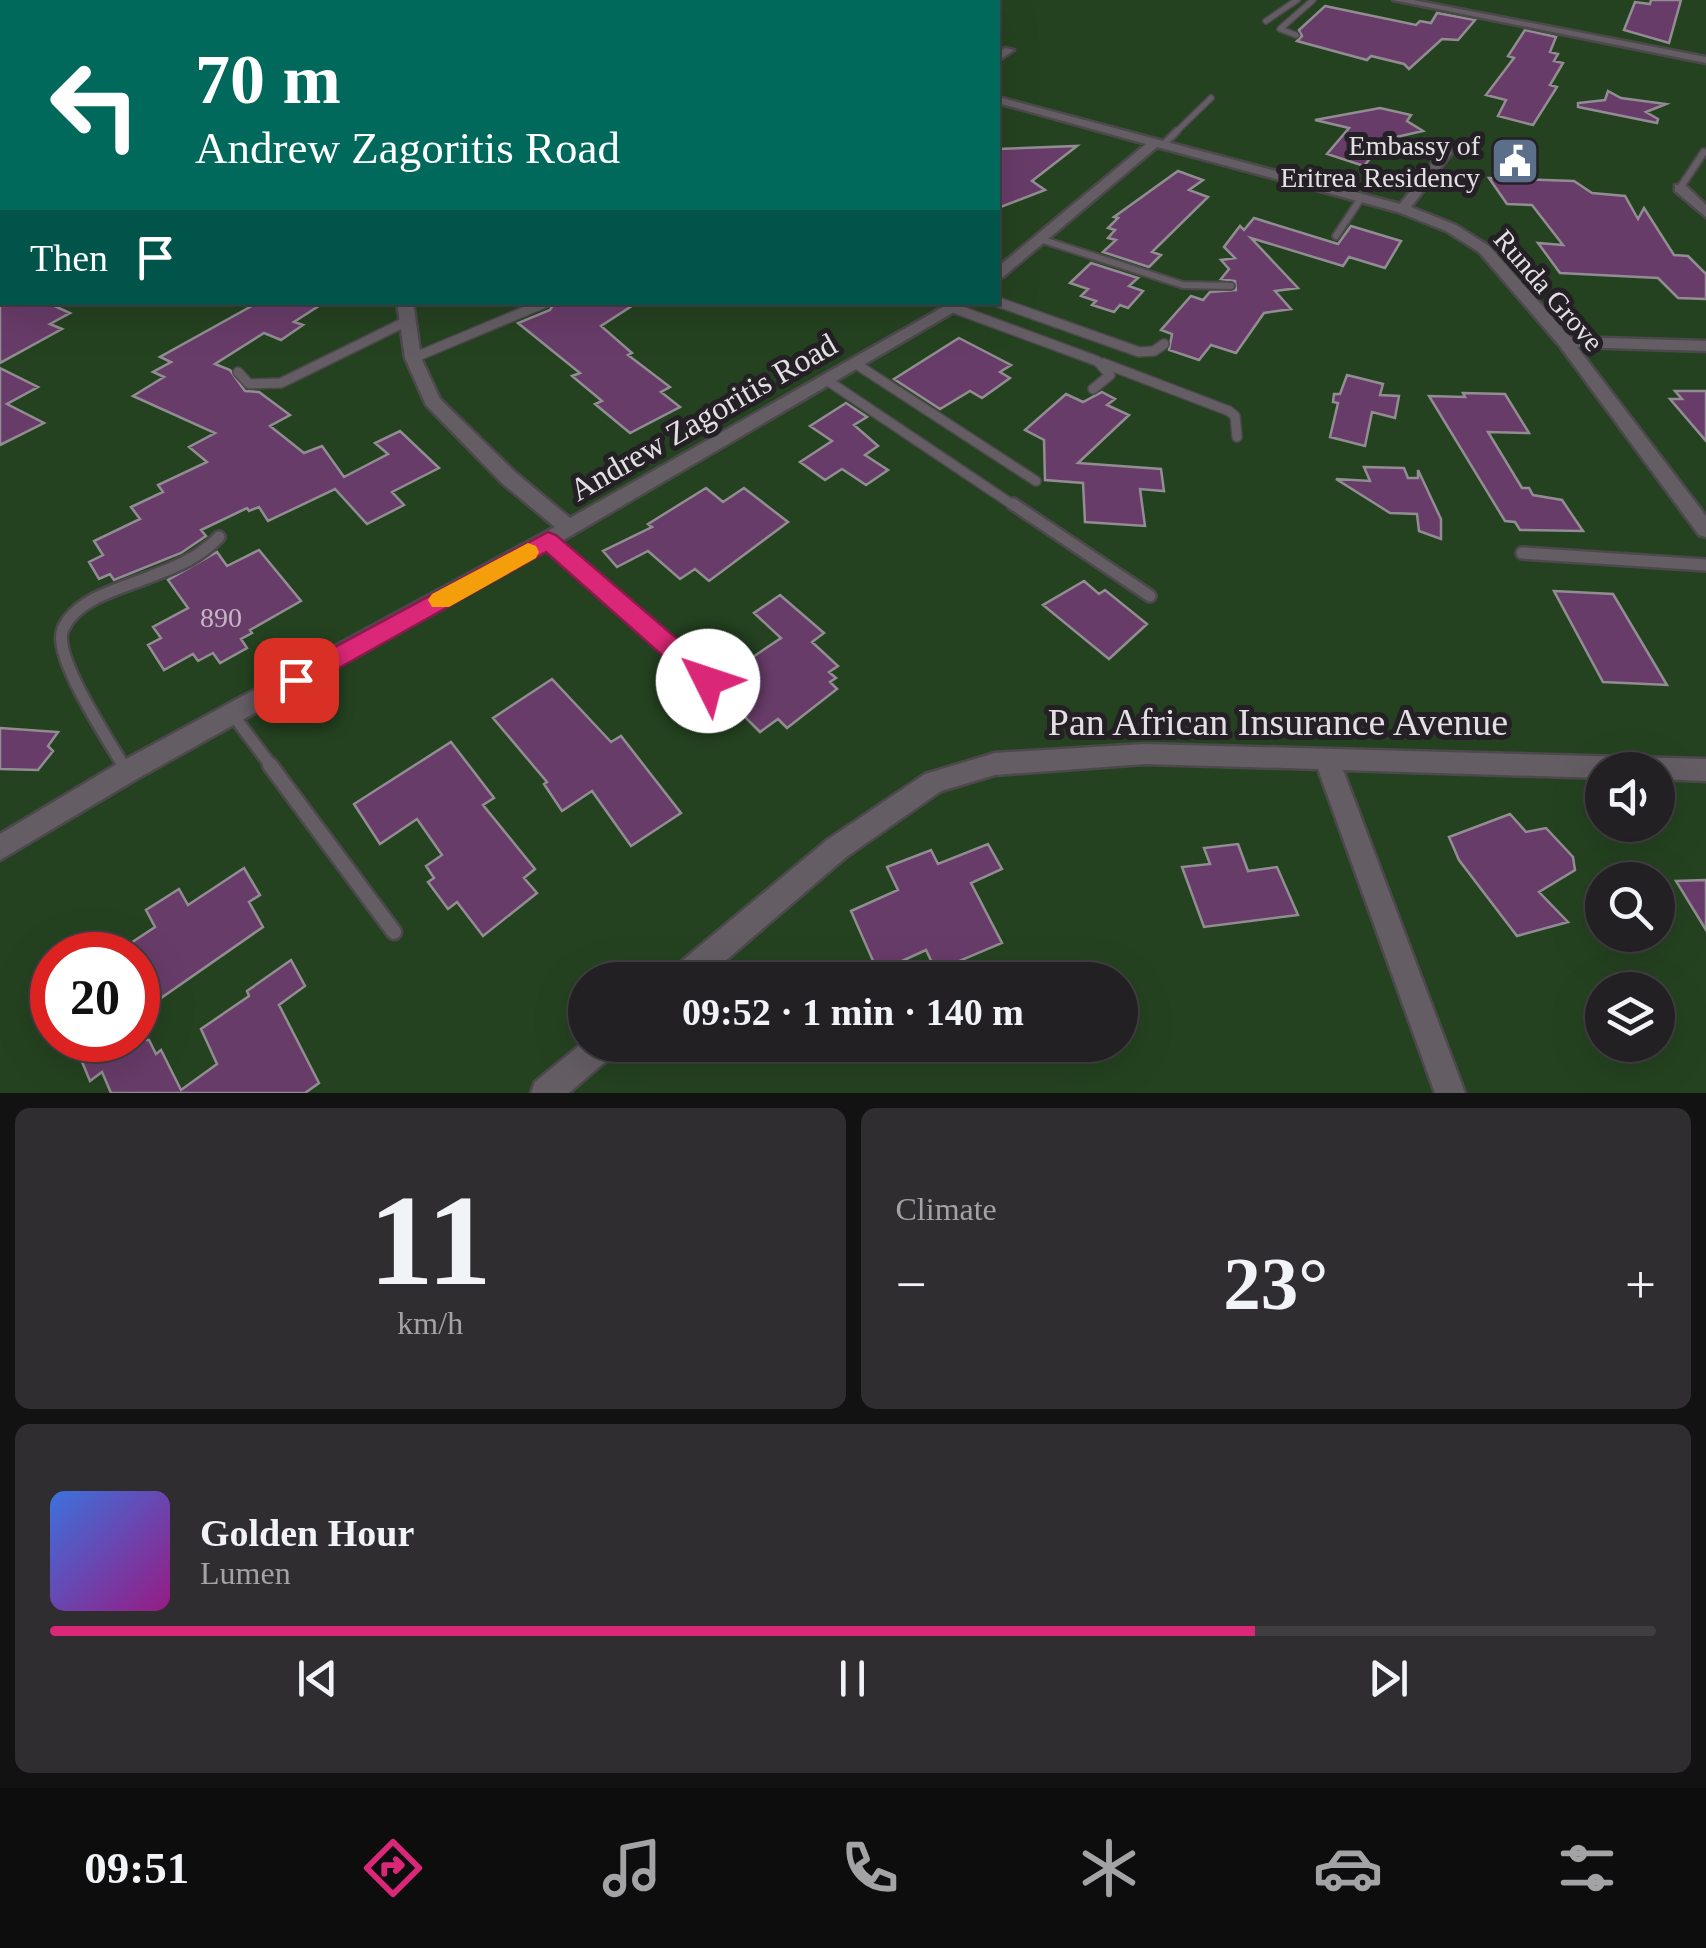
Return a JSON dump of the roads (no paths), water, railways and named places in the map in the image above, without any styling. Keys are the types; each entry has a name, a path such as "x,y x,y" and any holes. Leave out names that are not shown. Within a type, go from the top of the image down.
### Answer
{"street":[{"path":"1398,0 1491,13 1706,60"},
{"path":"1000,57 1009,50"},
{"name":"Runda Grove","path":"1000,101 1403,209 1451,228 1484,248 1565,342 1706,530"},
{"path":"1000,272 1158,144"},
{"path":"1403,209 1446,152"},
{"path":"1680,188 1706,213"},
{"name":"Andrew Zagoritis Road","path":"0,848 126,772 548,540 960,306"},
{"path":"406,312 413,358 432,400 509,478 569,528"},
{"path":"1565,342 1706,346"},
{"name":"Pan African Insurance Avenue","path":"701,962 836,849 934,782 995,764 1145,754 1706,770"},
{"path":"1326,758 1450,1093"},
{"path":"546,1093 583,1062"}],"lane":[{"path":"1266,21 1297,0"},
{"path":"1296,35 1280,29 1313,0"},
{"path":"1158,144 1211,98"},
{"path":"1680,188 1704,152"},
{"path":"1336,236 1361,198"},
{"path":"1040,239 1183,285 1231,286"},
{"path":"1000,303 1139,352 1164,344"},
{"path":"413,358 540,305"},
{"path":"960,306 1229,411 1235,416 1236,437"},
{"path":"238,372 249,384 281,384 406,312"},
{"path":"1093,389 1110,375 1098,362"},
{"path":"856,364 1036,481"},
{"path":"828,381 1150,596"},
{"path":"126,772 66,661 60,638 66,619 90,601 200,557 219,537"},
{"path":"548,540 708,681"},
{"path":"1522,553 1706,565"},
{"path":"233,715 394,932"}],"place":[{"name":"Embassy of Eritrea Residency","path":"1515,161"}]}
